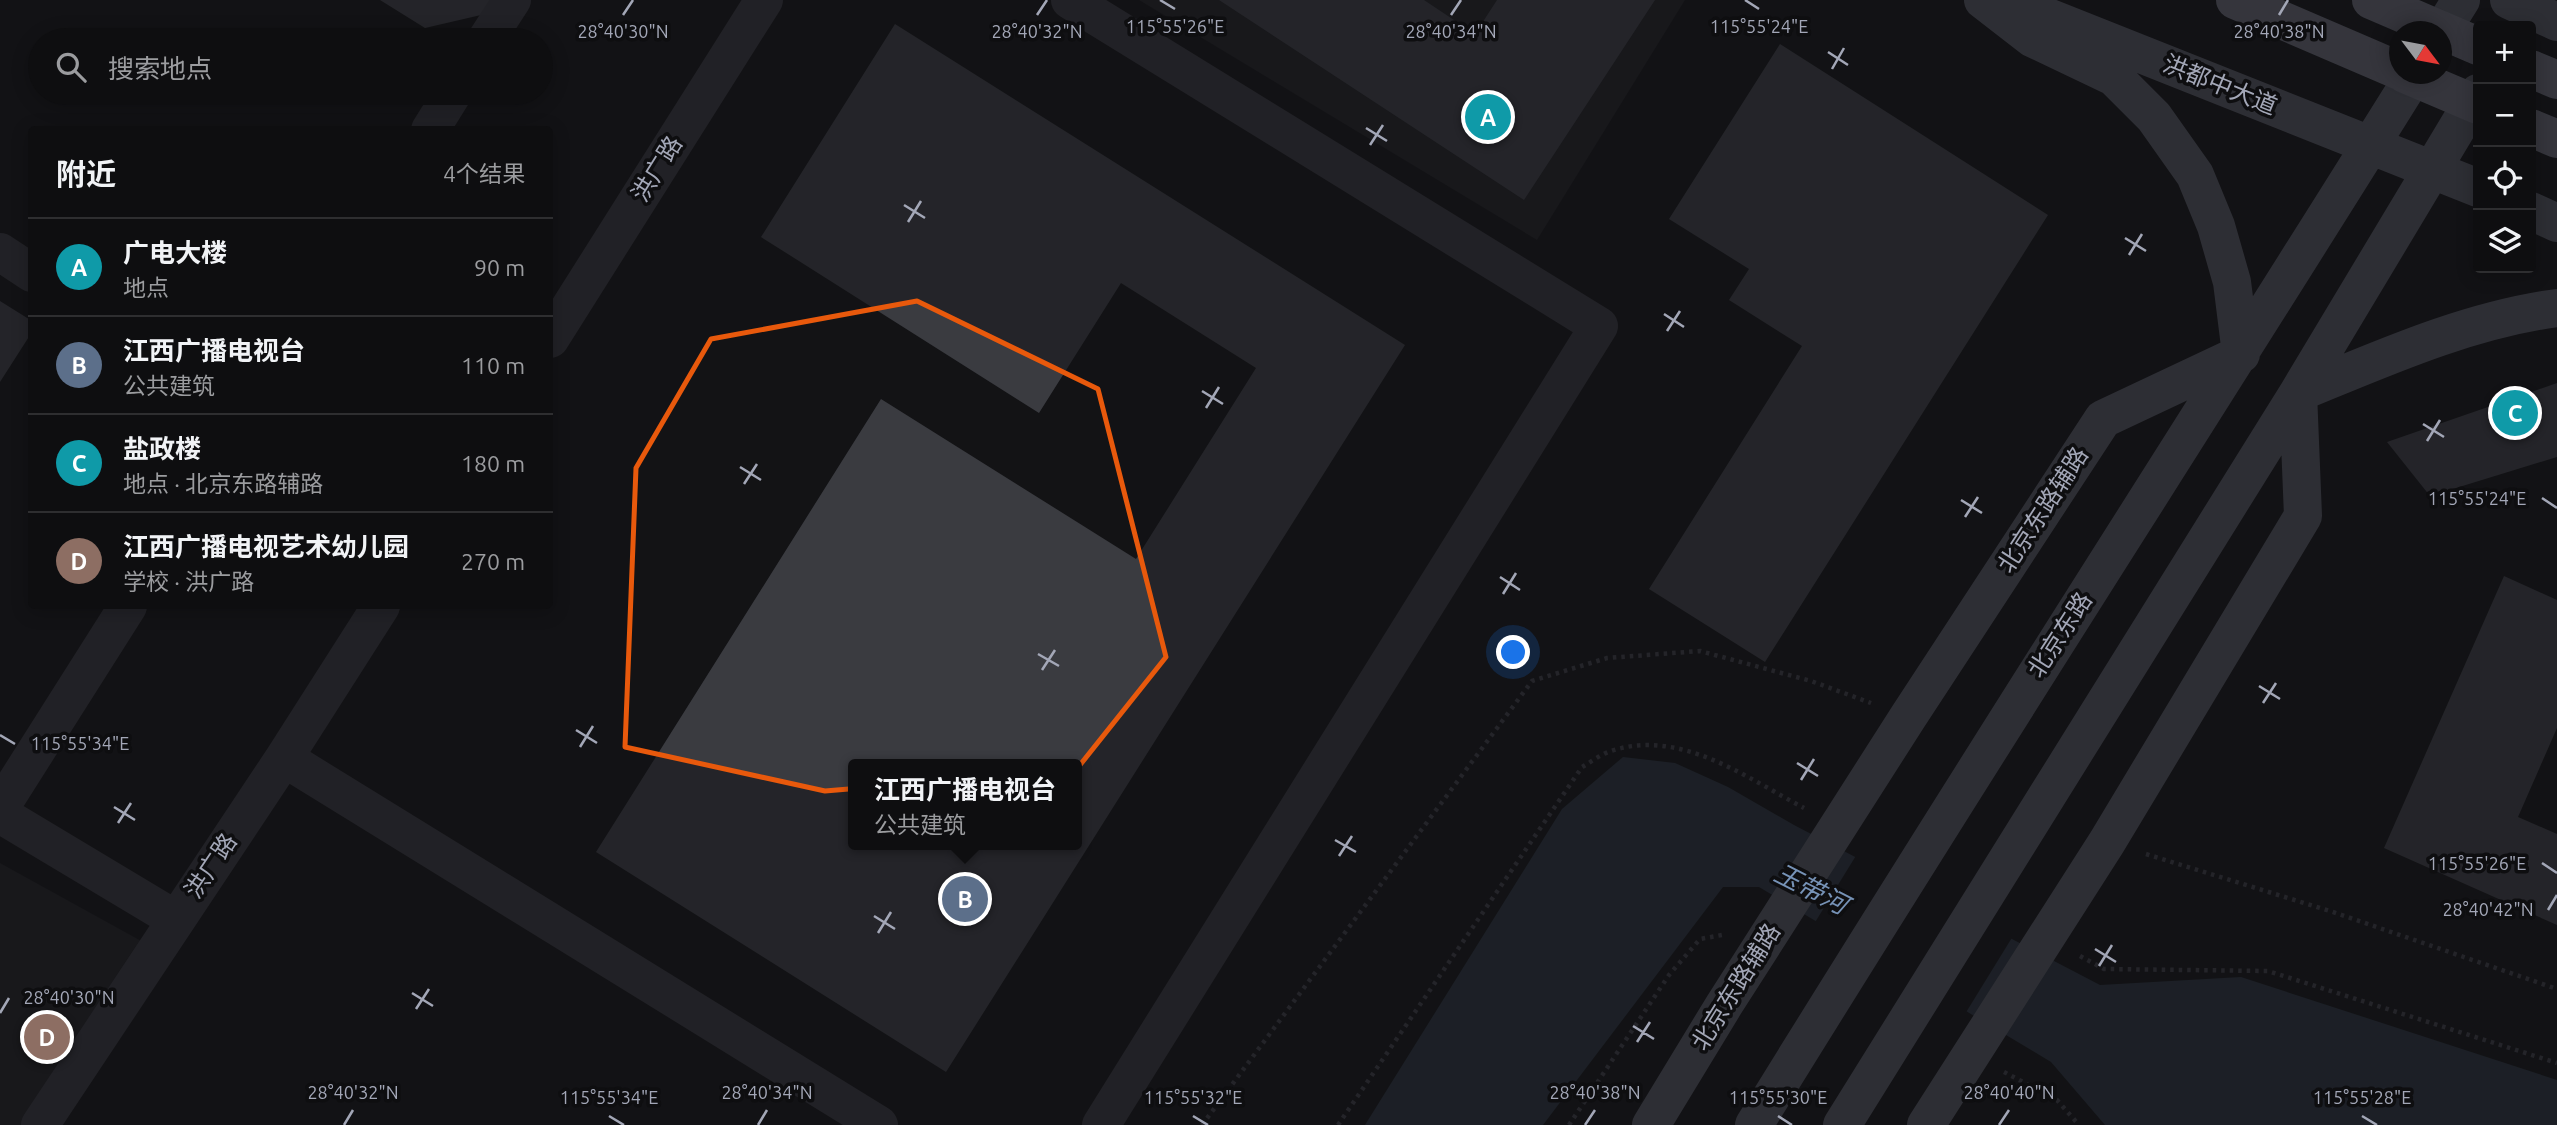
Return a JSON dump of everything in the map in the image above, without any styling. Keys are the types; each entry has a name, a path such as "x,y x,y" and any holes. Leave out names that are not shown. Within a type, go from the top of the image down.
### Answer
{"highway":[{"path":"2235,0 2389,67"},
{"path":"2371,0 2473,44"},
{"path":"2536,71 2557,80"},
{"path":"2429,84 2473,103"},
{"path":"2536,130 2557,139"}],"main road":[{"path":"1983,0 2032,38 2114,77 2154,117 2195,176 2216,226 2232,282 2241,354"},
{"name":"洪都中大道","path":"2005,0 2473,186"},
{"path":"2448,21 2461,0"},
{"name":"北京东路","path":"1754,1125 1948,810 2241,354 2409,84"},
{"path":"1842,1125 2298,393 2473,102"},
{"path":"2536,213 2557,223"},
{"path":"2298,393 2475,326 2557,309"},
{"name":"北京东路辅路","path":"1651,1125 1724,1005 1908,717 2103,419 2241,354"},
{"path":"1930,1119 2097,856 2303,516 2298,393"}],"street":[{"path":"494,28 512,0"},
{"name":"洪广路","path":"553,334 764,0"},
{"path":"1070,0 1599,326 1101,1125"},
{"path":"432,126 446,105"},
{"path":"0,252 28,270"},
{"path":"0,808 126,609"},
{"name":"洪广路","path":"40,1125 284,758 379,609"},
{"path":"284,758 879,1125"},
{"path":"0,814 175,919"}],"path":[{"path":"1202,1125 1532,681 1607,658 1700,651 1811,681 1908,717"},
{"path":"2097,856 2330,911 2557,989"}],"highlighted area":[{"path":"917,301 1098,389 1166,657 1076,770 825,791 625,747 636,468 711,339"}],"shaded area":[{"path":"1139,0 1685,0 1537,240"},
{"path":"0,863 154,948 35,1125 0,1125"}],"water":[{"name":"玉带河","path":"1623,757 1675,763 1728,787 1794,825 2100,985 2241,977 2557,1080 2557,1125 2105,1125 2051,1062 1759,887 1723,887 1543,1125 1365,1125 1562,809"}],"pier":[{"path":"1857,854 2013,936 1965,1014 1814,924"}],"building":[{"path":"380,0 491,0 481,15 425,28"},
{"path":"1219,0 1424,0 1475,34 1497,0 1655,0 1524,200"},
{"path":"895,24 1405,345 946,1072 596,852 881,399 1136,559 1256,368 1121,283 1039,413 761,237"},
{"path":"1780,44 2048,215 1765,662 1649,589 1802,346 1729,300 1749,269 1669,219"},
{"path":"0,301 28,318 28,338 0,382"},
{"path":"2557,383 2557,457 2430,496 2387,442"},
{"path":"2504,576 2557,600 2557,728 2518,817 2557,834 2557,925 2384,848"}],"place":[{"name":"广电大楼","path":"1488,117"},
{"name":"盐政楼","path":"2515,413"},
{"name":"江西广播电视台","path":"965,899"},
{"name":"江西广播电视艺术幼儿园","path":"47,1037"}]}
